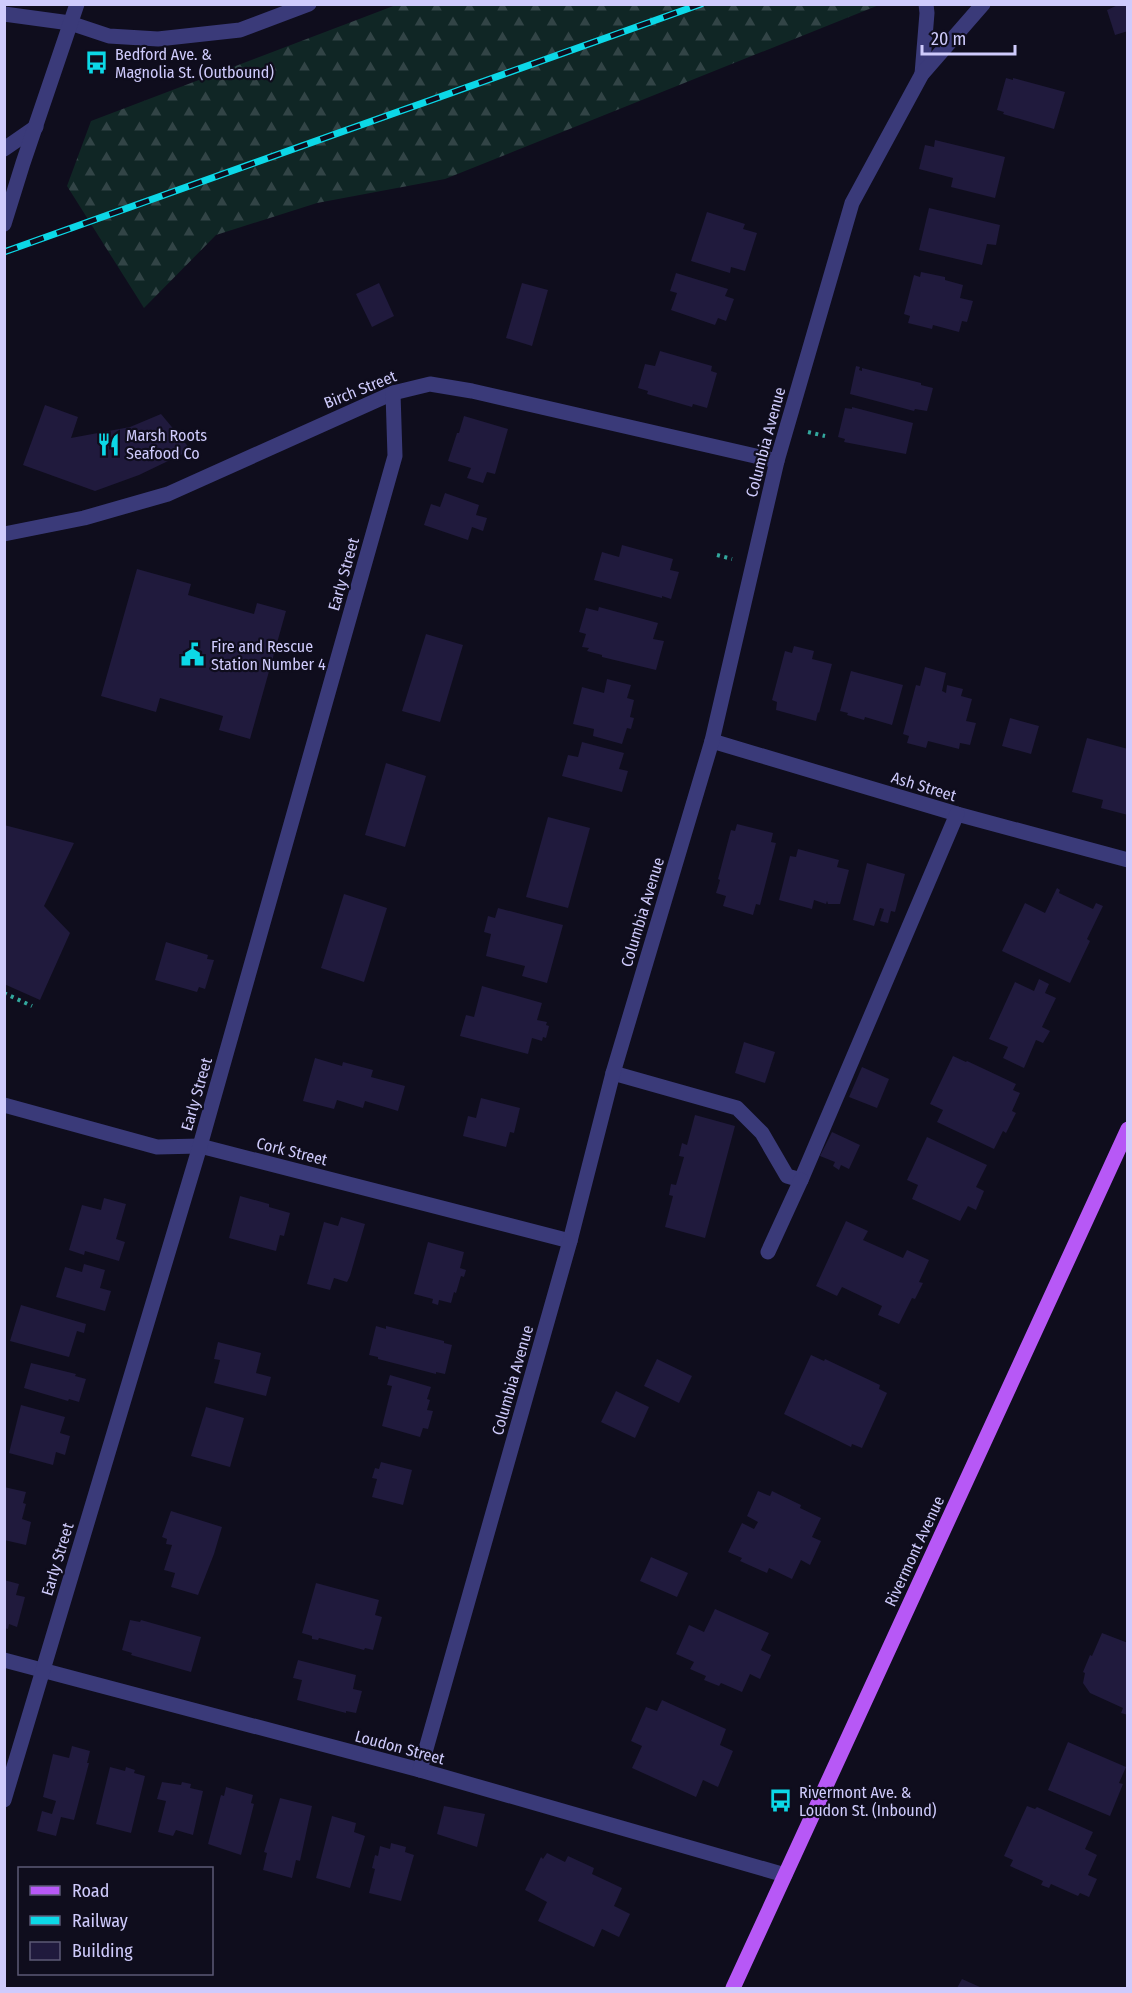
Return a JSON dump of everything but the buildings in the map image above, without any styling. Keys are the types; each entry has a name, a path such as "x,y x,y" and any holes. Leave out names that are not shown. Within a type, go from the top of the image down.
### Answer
{"main road":[{"name":"Rivermont Avenue","path":"734,1989 1128,1129"}],"street":[{"path":"4,224 77,4"},
{"path":"4,14 70,23 109,36 158,39 240,30 309,4"},
{"name":"Columbia Avenue","path":"922,74 926,4"},
{"name":"Columbia Avenue","path":"420,1770 570,1241 613,1073 712,741 777,461 852,203 922,74 982,4"},
{"path":"4,149 36,127"},
{"name":"Birch Street","path":"4,534 84,518 168,494 393,393 430,384 777,461"},
{"name":"Early Street","path":"4,1800 200,1146 395,456 393,393"},
{"name":"Ash Street","path":"712,741 957,814 1128,860"},
{"path":"768,1252 957,814"},
{"path":"613,1073 737,1108 762,1133 787,1176 801,1180"},
{"name":"Cork Street","path":"4,1105 157,1147 200,1146 570,1241"},
{"name":"Loudon Street","path":"4,1659 420,1770 785,1875"}],"path":[{"path":"4,993 32,1006"}],"green space":[{"path":"396,5 879,5 445,179 317,203 216,235 144,308 67,186 91,121"}],"railway":[{"path":"4,252 701,4"}],"place":[{"name":"Bedford Ave. & Magnolia St. (Outbound)","path":"97,63"},
{"name":"Marsh Roots Seafood Co","path":"108,444"},
{"name":"Fire and Rescue Station Number 4","path":"193,655"},
{"name":"Rivermont Ave. & Loudon St. (Inbound)","path":"781,1801"}]}
